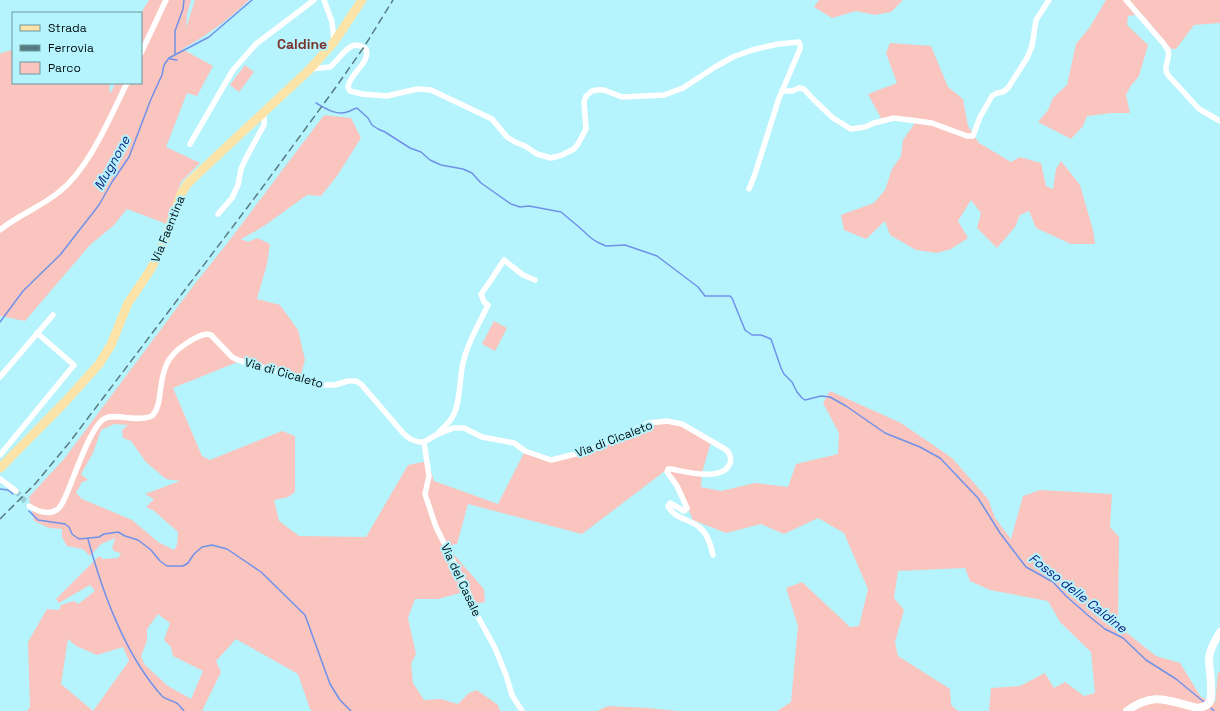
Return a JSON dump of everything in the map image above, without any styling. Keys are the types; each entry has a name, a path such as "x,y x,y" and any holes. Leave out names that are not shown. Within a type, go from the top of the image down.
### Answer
{"main road":[{"name":"Via Faentina","path":"0,468 92,373 107,352 128,303 162,250 181,194 188,183 310,69 334,42 362,0"},
{"path":"1127,711 1135,705 1149,699 1162,699 1198,708 1204,707 1208,704 1211,696 1209,667 1210,652 1220,632"}],"street":[{"path":"142,51 166,0"},
{"path":"190,144 233,70 256,44 314,0"},
{"path":"324,0 332,22 334,42"},
{"path":"782,90 792,91 799,88 804,89 833,118 851,129 865,127 894,118 932,123 967,136 973,136 976,125 992,96 1003,92 1008,88 1027,58 1032,46 1036,20 1049,0"},
{"path":"1126,0 1168,50 1165,68 1168,75 1199,109 1220,121"},
{"path":"310,69 330,67 348,48 359,44 366,49 367,53 363,62 348,84 348,89 352,92 390,96 417,89 431,90 492,119 507,137 514,142 525,146 537,154 551,158 562,155 574,149 578,144 586,129 584,102 586,96 592,91 604,90 622,97 664,96 683,88 715,66 738,55 778,44 799,42 800,49 782,90 749,189"},
{"path":"0,230 50,199 74,179 89,157 126,84"},
{"path":"218,214 232,198 238,185 241,169 264,125 264,112"},
{"path":"436,435 447,425 454,415 464,356 488,305 484,302 480,294 490,282 504,260 523,275 535,280"},
{"path":"0,377 53,315"},
{"path":"0,455 74,365 37,333"},
{"name":"Via di Cicaleto","path":"29,506 39,511 46,512 52,512 59,508 98,425 104,419 112,417 141,420 152,416 159,402 165,365 178,349 206,334 211,335 232,357 238,360 321,385 336,385 348,381 356,381 361,384 410,439 419,442 424,442 453,428 464,428 482,437 514,443 525,451 551,460 588,451 649,423 667,421 682,424 725,449 729,452 731,457 726,469 719,473 699,474 672,469 668,470 667,472 677,486 686,508 684,511 670,504 668,506 669,508 676,515 697,525 704,531 711,545 713,555"},
{"path":"21,431 29,439"},
{"name":"Via del Casale","path":"424,442 428,476 425,494 436,527 466,586 476,613 495,648 512,695 522,711"},
{"path":"0,479 16,491"}],"green space":[{"path":"149,0 191,0 187,14 186,28 195,0 249,0 217,27 182,49 213,66 197,96 187,93 166,147 200,163 181,182 167,224 127,209 114,225 90,245 25,321 0,316 0,54 12,50 12,84 110,84 109,90 111,93 115,84 142,84 142,12"},
{"path":"819,0 903,0 891,12 875,15 856,11 832,18 814,7"},
{"path":"1106,0 1220,0 1220,23 1194,25 1176,49 1171,49 1142,14 1128,16 1127,25 1148,45 1139,76 1130,87 1126,95 1130,113 1112,113 1087,116 1083,126 1071,139 1038,122 1048,110 1053,98 1067,85 1076,44 1090,27"},
{"path":"890,43 931,46 948,87 963,99 968,126 979,143 1011,162 1020,157 1041,163 1046,186 1053,189 1056,169 1061,161 1080,185 1093,230 1095,244 1071,244 1036,228 1029,211 1020,215 1015,227 997,248 977,228 981,213 971,200 958,221 968,238 951,249 937,253 916,250 890,235 885,221 866,239 844,230 841,215 874,203 885,190 892,169 901,156 903,140 915,123 915,118 896,116 882,120 868,94 897,83 886,53"},
{"path":"245,65 254,72 239,92 230,85"},
{"path":"324,115 351,118 361,138 337,176 321,196 307,195 261,228 241,239 248,242 257,238 270,244 267,264 257,299 280,305 298,330 305,360 300,378 240,361 173,388 202,456 210,460 282,431 295,436 295,492 288,497 274,500 279,521 299,536 366,537 408,465 428,461 434,481 498,504 525,451 551,460 588,451 649,423 682,424 711,442 702,473 701,487 721,491 755,483 788,487 796,464 838,454 839,433 823,403 830,391 901,423 952,458 988,499 995,518 1011,539 1023,496 1040,490 1112,494 1110,527 1119,537 1118,626 1156,656 1180,663 1201,697 1215,703 1218,672 1220,673 1220,711 989,711 991,688 1020,686 1045,673 1054,688 1065,682 1084,696 1095,693 1091,652 1060,622 1048,601 990,590 970,581 965,568 898,571 894,598 904,610 895,642 898,656 950,689 951,705 958,711 777,711 791,702 798,626 786,588 802,582 850,627 859,626 868,589 844,533 818,518 784,534 761,524 726,533 693,520 675,478 665,471 582,534 468,504 457,544 451,545 449,549 484,589 485,602 474,604 466,594 460,593 438,599 415,599 408,618 416,654 411,664 413,683 424,700 441,699 458,704 469,693 477,690 498,705 500,711 312,711 298,674 236,639 216,661 221,672 202,711 93,711 27,711 30,707 28,642 47,609 59,610 61,605 74,601 78,604 95,591 90,585 59,603 56,599 99,556 103,559 118,558 121,553 112,549 115,538 101,544 90,556 83,549 67,546 62,537 62,529 49,528 34,521 29,497 64,459 197,281","holes":["114,424 128,425 122,430 123,438 131,441 146,462 166,479 180,481 145,494 154,499 147,506 147,508 153,510 178,532 177,545 174,550 158,542 132,520 82,499 76,493 82,482 88,480 81,474 93,453 101,430","158,614 170,623 164,640 171,647 173,656 203,671 191,699 168,686 144,664 141,656 147,641 147,629","68,639 76,646 97,655 123,647 129,661 93,711 61,684"]},
{"path":"494,321 507,328 495,351 482,344"},
{"path":"608,706 649,708 677,711 597,711"}],"waterway":[{"path":"175,54 175,31 183,9 184,0"},
{"name":"Mugnone","path":"0,322 23,291 60,255 99,205 129,157 151,99 162,75 164,65 169,58 209,37 252,0"},
{"name":"Mugnone","path":"170,59 177,60"},
{"name":"Fosso delle Caldine","path":"316,103 331,111 339,113 357,108 368,118 372,125 378,129 410,148 421,152 430,160 441,165 463,169 472,173 481,183 511,204 520,207 529,206 561,212 597,242 606,246 625,245 657,256 698,287 705,296 730,296 745,330 752,335 761,335 771,339 784,374 792,382 802,398 805,400 821,396 830,397 846,406 885,433 920,447 940,458 978,498 1000,533 1026,567 1053,582 1066,596 1105,629 1123,638 1146,660 1176,679 1204,702"},
{"path":"0,489 8,490 13,494"},
{"path":"29,511 38,520 65,524 69,527 72,534 79,539 99,537 104,534 118,532 138,540 151,550 160,561 167,566 183,566 188,563 194,554 202,547 212,545 227,549 261,572 305,615 330,684 340,700 351,711"},
{"path":"88,539 100,580 116,622 126,642 149,680 162,696 178,704 184,711"},
{"name":"Fosso delle Caldine","path":"1211,708 1214,711"}],"tunnel":[{"path":"16,491 29,506"}],"railway":[{"path":"0,519 35,484 69,443 259,192 336,87 364,47 393,0"}],"district":[{"name":"Caldine","path":"302,44"}]}
